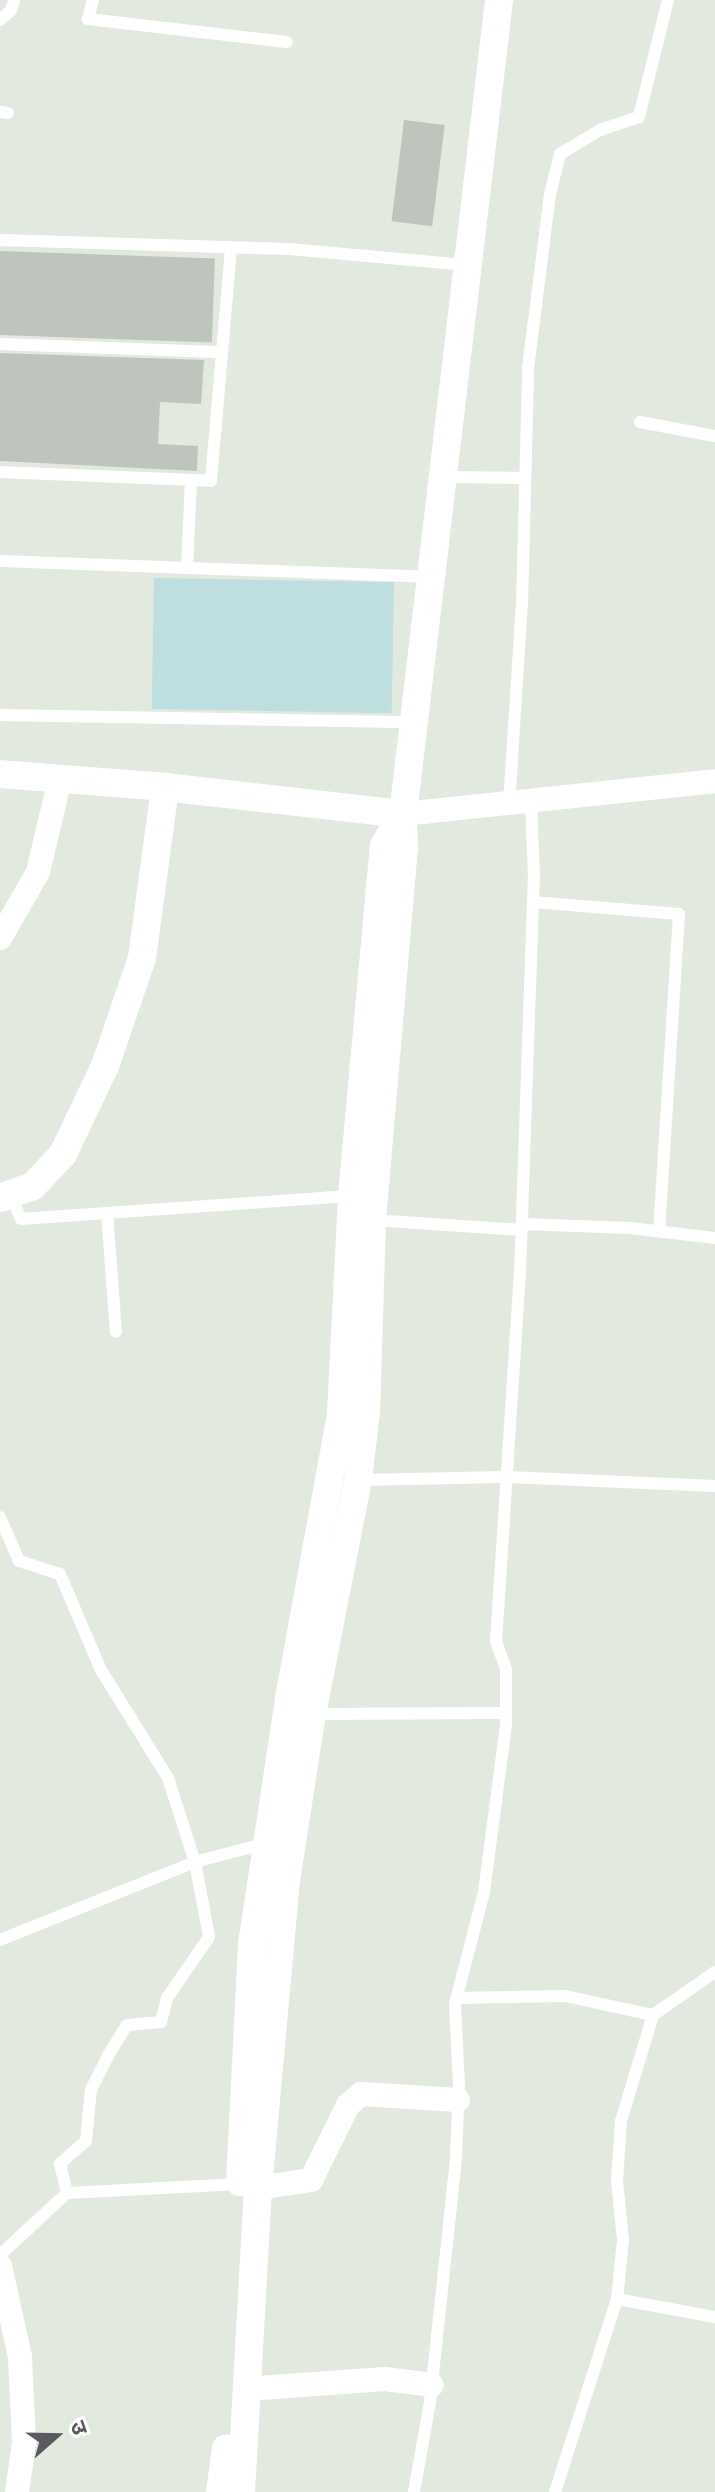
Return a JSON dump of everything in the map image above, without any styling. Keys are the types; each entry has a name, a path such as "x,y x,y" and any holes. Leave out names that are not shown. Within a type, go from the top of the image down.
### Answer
{"street":[{"path":"220,2492 226,2458 249,2186 286,1881 312,1714 358,1480 366,1412 372,1220 404,849 403,814 499,0"},
{"path":"0,774 165,787 403,814 715,781"},
{"path":"0,938 38,872 60,779"},
{"path":"5,1196 33,1186 63,1154 105,1066 142,958 165,787"},
{"path":"241,2492 252,1944 289,1698 341,1414 352,1196 384,846 403,814"},
{"path":"249,2186 311,2180 348,2105 361,2094 458,2100"},
{"path":"0,2266 20,2357 24,2443 17,2492"},
{"path":"245,2389 385,2379 432,2385"}],"lane":[{"path":"0,20 11,10 14,0"},
{"path":"93,0 88,19 287,42"},
{"path":"414,2492 432,2385 456,2157 456,1998 484,1892 506,1713 506,1669 496,1642 521,1227 533,902 520,803 528,368 550,194 560,154 600,130 639,117 668,0"},
{"path":"0,240 290,249 467,265"},
{"path":"0,472 211,481 231,248"},
{"path":"0,344 222,352"},
{"path":"640,422 715,436"},
{"path":"442,477 525,478"},
{"path":"187,568 191,480"},
{"path":"0,561 429,577"},
{"path":"0,715 412,722"},
{"path":"533,902 679,914 659,1231"},
{"path":"5,1196 21,1219 352,1196"},
{"path":"107,1213 116,1332"},
{"path":"372,1220 659,1231 715,1238"},
{"path":"358,1480 506,1477 715,1486"},
{"path":"0,1517 19,1561 60,1574 101,1670 168,1778 195,1862 209,1937 167,1998 161,2022 127,2025 108,2056 91,2089 86,2141 60,2164 67,2193"},
{"path":"312,1714 506,1713"},
{"path":"0,1940 195,1862 267,1843"},
{"path":"555,2492 617,2299 623,2240 617,2181 621,2121 653,2015 715,1972"},
{"path":"456,1998 565,1996 653,2015"},
{"path":"0,2255 67,2193 249,2186"},
{"path":"617,2299 715,2317"}],"shaded area":[{"path":"154,578 394,582 392,713 152,709"}],"building":[{"path":"404,120 445,125 432,226 392,221"},
{"path":"0,251 215,259 212,342 0,335"},
{"path":"0,353 204,360 201,404 160,402 158,444 198,446 197,471 0,461"}]}
